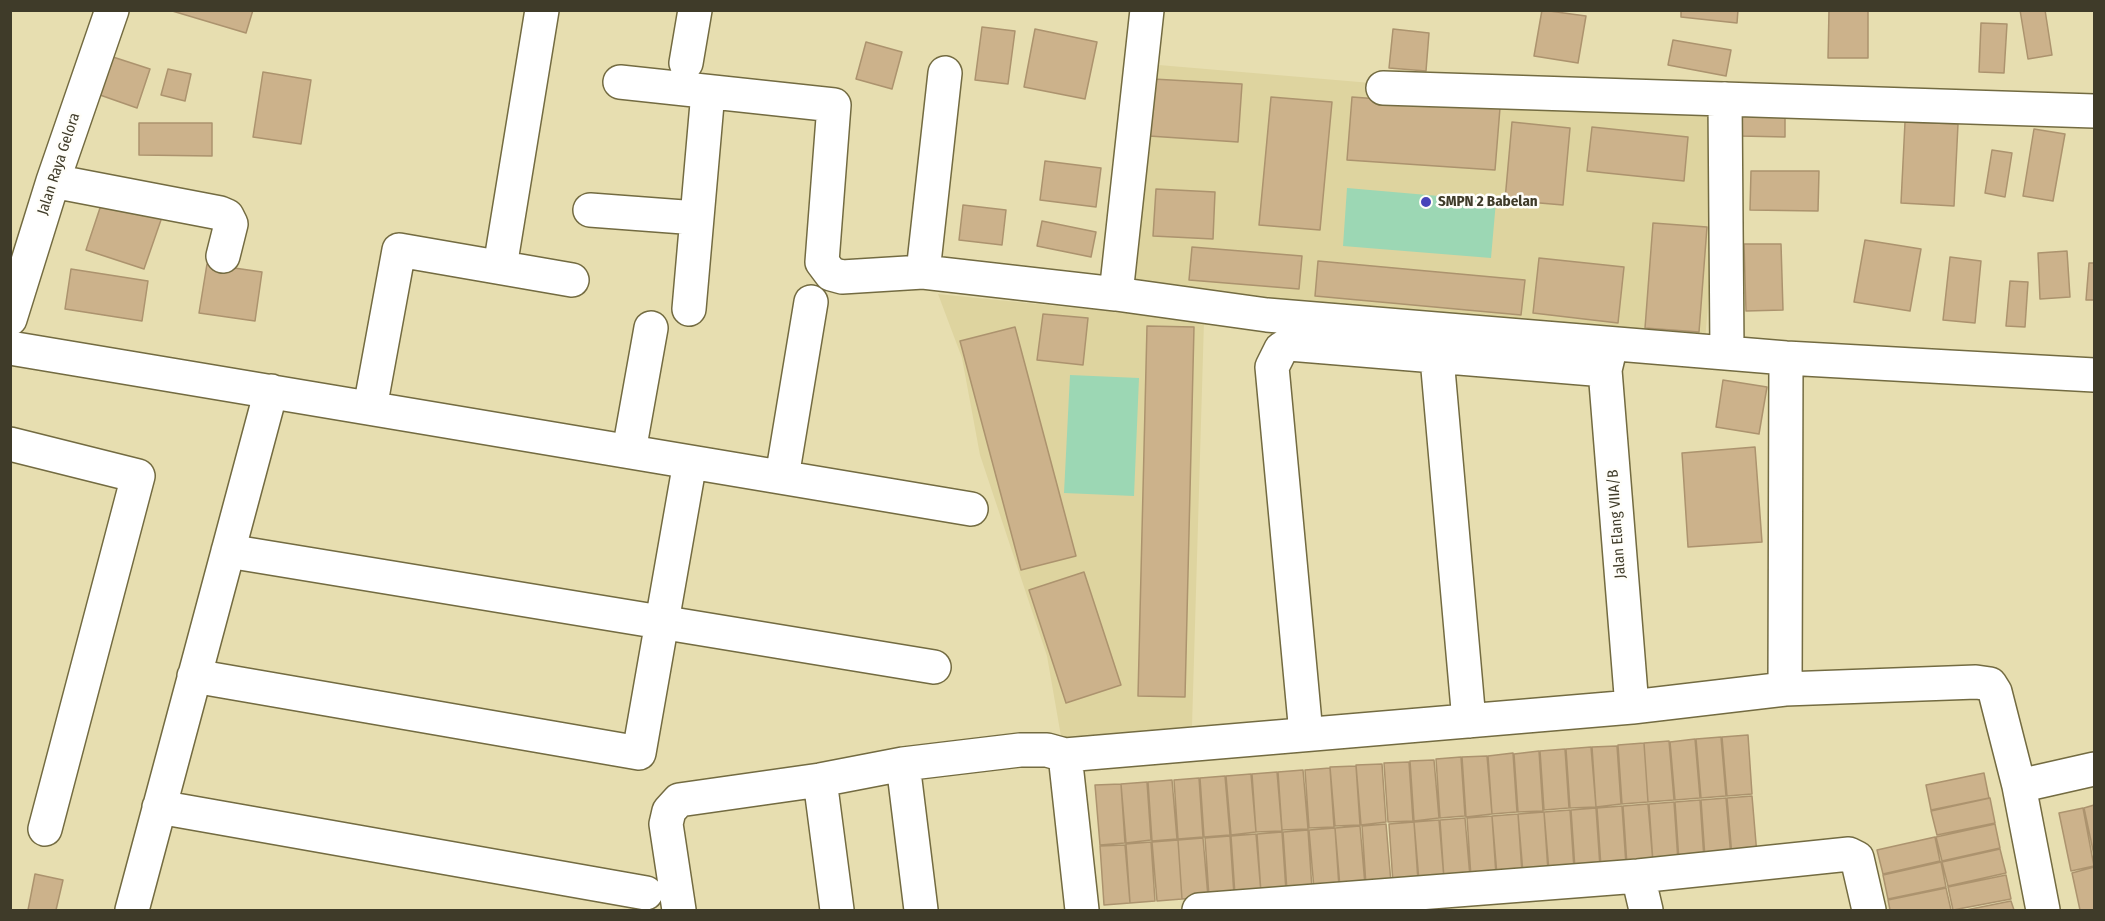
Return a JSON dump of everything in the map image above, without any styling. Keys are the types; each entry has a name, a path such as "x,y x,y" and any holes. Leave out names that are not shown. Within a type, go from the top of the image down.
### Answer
{"street":[{"name":"Jalan Raya Gelora","path":"10,319 53,181 112,10"},
{"path":"500,267 542,10"},
{"path":"686,63 695,10"},
{"path":"1116,294 1147,10"},
{"path":"923,272 945,73"},
{"path":"620,82 834,105 822,262 831,274 842,277 923,272 1609,356"},
{"path":"1383,88 2094,111"},
{"path":"689,309 708,92"},
{"path":"1725,99 1727,352"},
{"path":"53,181 220,213 226,216 231,224 223,256"},
{"path":"590,210 697,218"},
{"path":"370,408 399,250 572,280"},
{"path":"782,477 811,302"},
{"path":"629,451 651,328"},
{"path":"1306,735 1272,367 1275,358 1289,344 1437,358 1727,352 1786,358 2094,375"},
{"path":"10,348 971,509"},
{"name":"Jalan Elang VIIA/B","path":"1609,356 1632,707"},
{"path":"1437,358 1469,721"},
{"path":"1785,689 1786,358"},
{"path":"132,910 271,391"},
{"path":"10,444 138,476 45,829"},
{"path":"194,676 639,753 690,462"},
{"path":"228,551 934,667"},
{"path":"679,910 666,824 672,806 679,800 690,797 820,780 903,764 1020,750 1047,750 1065,755 1632,707 1785,689 1976,682 1990,684 1995,692 2019,786 2043,910"},
{"path":"1065,755 1082,910"},
{"path":"903,764 921,910"},
{"path":"2019,786 2094,769"},
{"path":"820,780 837,910"},
{"path":"159,807 646,893"},
{"path":"1199,910 1473,900 1638,876 1849,854 1857,858 1869,910"},
{"path":"1638,876 1646,910"}],"shaded area":[{"name":"SMPN 2 Babelan","path":"1147,64 1725,113 1705,340 1127,291"},
{"path":"938,294 1204,321 1192,726 1062,742 1047,656 980,455 962,358"}],"green space":[{"path":"1347,188 1496,201 1491,258 1343,246"},
{"path":"1070,375 1139,378 1134,496 1064,493"}],"building":[{"path":"169,10 253,10 246,33"},
{"path":"1542,10 1586,16 1578,63 1534,56"},
{"path":"1681,10 1738,10 1737,23 1681,17"},
{"path":"1829,10 1868,10 1868,58 1828,58"},
{"path":"2020,10 2045,10 2052,55 2028,59"},
{"path":"1981,23 2007,24 2004,73 1979,72"},
{"path":"982,27 1015,31 1008,84 975,80"},
{"path":"1035,29 1097,42 1085,99 1024,87"},
{"path":"1393,29 1429,33 1426,71 1389,68"},
{"path":"1673,40 1731,50 1726,76 1668,65"},
{"path":"866,42 902,52 892,89 856,79"},
{"path":"113,57 150,69 137,108 100,95"},
{"path":"168,69 191,74 185,101 161,95"},
{"path":"263,72 311,80 301,144 253,137"},
{"path":"1153,79 1242,84 1238,142 1149,136"},
{"path":"1271,97 1332,102 1320,230 1259,225"},
{"path":"1352,97 1500,108 1495,170 1347,160"},
{"path":"1740,111 1785,112 1785,137 1740,136"},
{"path":"1512,122 1570,128 1563,205 1505,200"},
{"path":"1905,122 1958,124 1954,206 1901,203"},
{"path":"139,123 212,123 212,156 139,155"},
{"path":"1592,127 1688,137 1684,181 1587,171"},
{"path":"2034,129 2065,134 2053,201 2023,196"},
{"path":"1992,150 2012,153 2005,197 1985,193"},
{"path":"1045,161 1101,168 1096,207 1040,200"},
{"path":"1751,171 1819,171 1818,211 1750,210"},
{"path":"1156,189 1215,192 1213,239 1153,236"},
{"path":"104,196 162,217 144,269 86,250"},
{"path":"963,205 1006,210 1002,245 959,240"},
{"path":"1042,221 1096,232 1091,257 1037,246"},
{"path":"1653,223 1707,227 1699,332 1645,328"},
{"path":"1865,240 1921,249 1910,311 1854,302"},
{"path":"1744,244 1781,244 1783,310 1746,311"},
{"path":"1192,247 1302,256 1299,289 1189,280"},
{"path":"2067,251 2070,297 2040,299 2038,253"},
{"path":"1950,257 1981,261 1975,323 1943,320"},
{"path":"1539,258 1624,267 1618,323 1533,313"},
{"path":"1318,261 1525,280 1521,315 1315,296"},
{"path":"2089,263 2094,263 2094,300 2086,300"},
{"path":"207,264 262,272 255,321 199,313"},
{"path":"71,269 148,281 142,321 65,309"},
{"path":"2010,281 2028,282 2025,327 2006,326"},
{"path":"1043,314 1088,318 1083,365 1037,360"},
{"path":"1147,326 1194,327 1185,697 1138,696"},
{"path":"1015,327 1076,556 1021,570 960,341"},
{"path":"1723,380 1767,387 1759,434 1716,427"},
{"path":"1755,447 1762,542 1688,547 1682,453"},
{"path":"1084,572 1121,685 1066,703 1029,590"},
{"path":"1748,735 1752,794 1727,796 1722,737"},
{"path":"1721,737 1726,796 1701,798 1696,739"},
{"path":"1695,739 1700,798 1675,800 1670,742"},
{"path":"1669,741 1674,800 1648,802 1644,743"},
{"path":"1644,743 1648,802 1622,804 1618,745"},
{"path":"1617,746 1621,804 1596,807 1592,747"},
{"path":"1591,747 1596,807 1570,808 1566,749"},
{"path":"1565,749 1569,808 1544,810 1540,751"},
{"path":"1539,751 1543,811 1518,812 1514,754"},
{"path":"1513,753 1517,812 1492,814 1488,756"},
{"path":"1487,756 1492,814 1466,817 1462,757"},
{"path":"1461,757 1465,816 1440,818 1436,759"},
{"path":"1434,760 1439,818 1414,821 1410,761"},
{"path":"1409,762 1413,821 1388,822 1384,763"},
{"path":"1382,764 1386,822 1361,825 1356,765"},
{"path":"1356,766 1360,825 1335,826 1330,767"},
{"path":"1330,768 1334,827 1309,828 1305,770"},
{"path":"1303,770 1308,829 1282,830 1278,772"},
{"path":"1277,772 1282,831 1256,832 1252,774"},
{"path":"1984,773 1989,798 1931,810 1926,785"},
{"path":"1251,774 1256,832 1231,835 1226,776"},
{"path":"1225,776 1230,835 1204,837 1200,778"},
{"path":"1199,778 1203,837 1178,839 1174,780"},
{"path":"1172,780 1177,839 1152,841 1148,782"},
{"path":"1147,782 1151,840 1126,843 1121,784"},
{"path":"1121,784 1125,843 1100,845 1095,785"},
{"path":"1752,796 1757,855 1732,856 1727,798"},
{"path":"1726,798 1731,857 1705,858 1701,800"},
{"path":"1990,798 1995,823 1937,835 1931,811"},
{"path":"1700,800 1704,859 1679,861 1675,802"},
{"path":"1674,802 1678,861 1653,863 1649,804"},
{"path":"1648,804 1653,863 1627,865 1623,806"},
{"path":"2094,805 2094,855 2084,808"},
{"path":"1622,806 1626,865 1601,867 1597,808"},
{"path":"1596,808 1600,867 1575,869 1571,810"},
{"path":"2083,808 2094,866 2071,871 2059,813"},
{"path":"1570,810 1574,869 1549,871 1544,812"},
{"path":"1544,812 1548,871 1523,873 1518,814"},
{"path":"1518,814 1522,873 1497,875 1492,816"},
{"path":"1492,816 1496,875 1471,877 1467,818"},
{"path":"1465,818 1470,877 1444,879 1440,820"},
{"path":"1439,820 1444,879 1419,881 1414,822"},
{"path":"1414,822 1418,881 1393,883 1389,824"},
{"path":"1386,824 1391,883 1366,885 1362,826"},
{"path":"1995,824 2000,848 1942,861 1936,837"},
{"path":"1360,826 1365,885 1340,887 1335,828"},
{"path":"1335,828 1339,887 1314,889 1309,830"},
{"path":"1308,830 1312,889 1287,891 1283,832"},
{"path":"1282,832 1286,891 1261,893 1257,834"},
{"path":"1256,834 1261,893 1235,895 1231,836"},
{"path":"1230,836 1234,895 1209,897 1205,838"},
{"path":"1935,837 1940,861 1883,874 1877,850"},
{"path":"1203,838 1208,897 1182,899 1178,840"},
{"path":"1178,840 1182,899 1157,901 1152,842"},
{"path":"1151,842 1155,901 1130,903 1126,844"},
{"path":"1125,845 1130,903 1104,905 1100,846"},
{"path":"2000,849 2006,873 1948,886 1942,862"},
{"path":"1941,862 1946,887 1888,899 1883,875"},
{"path":"2094,867 2094,910 2080,910 2072,873"},
{"path":"35,874 63,880 56,910 28,910"},
{"path":"2006,875 2011,899 1953,910 1948,887"},
{"path":"1946,888 1951,910 1890,910 1888,900"},
{"path":"2011,901 2014,910 1966,910"}],"place":[{"name":"SMPN 2 Babelan","path":"1426,202"}]}
